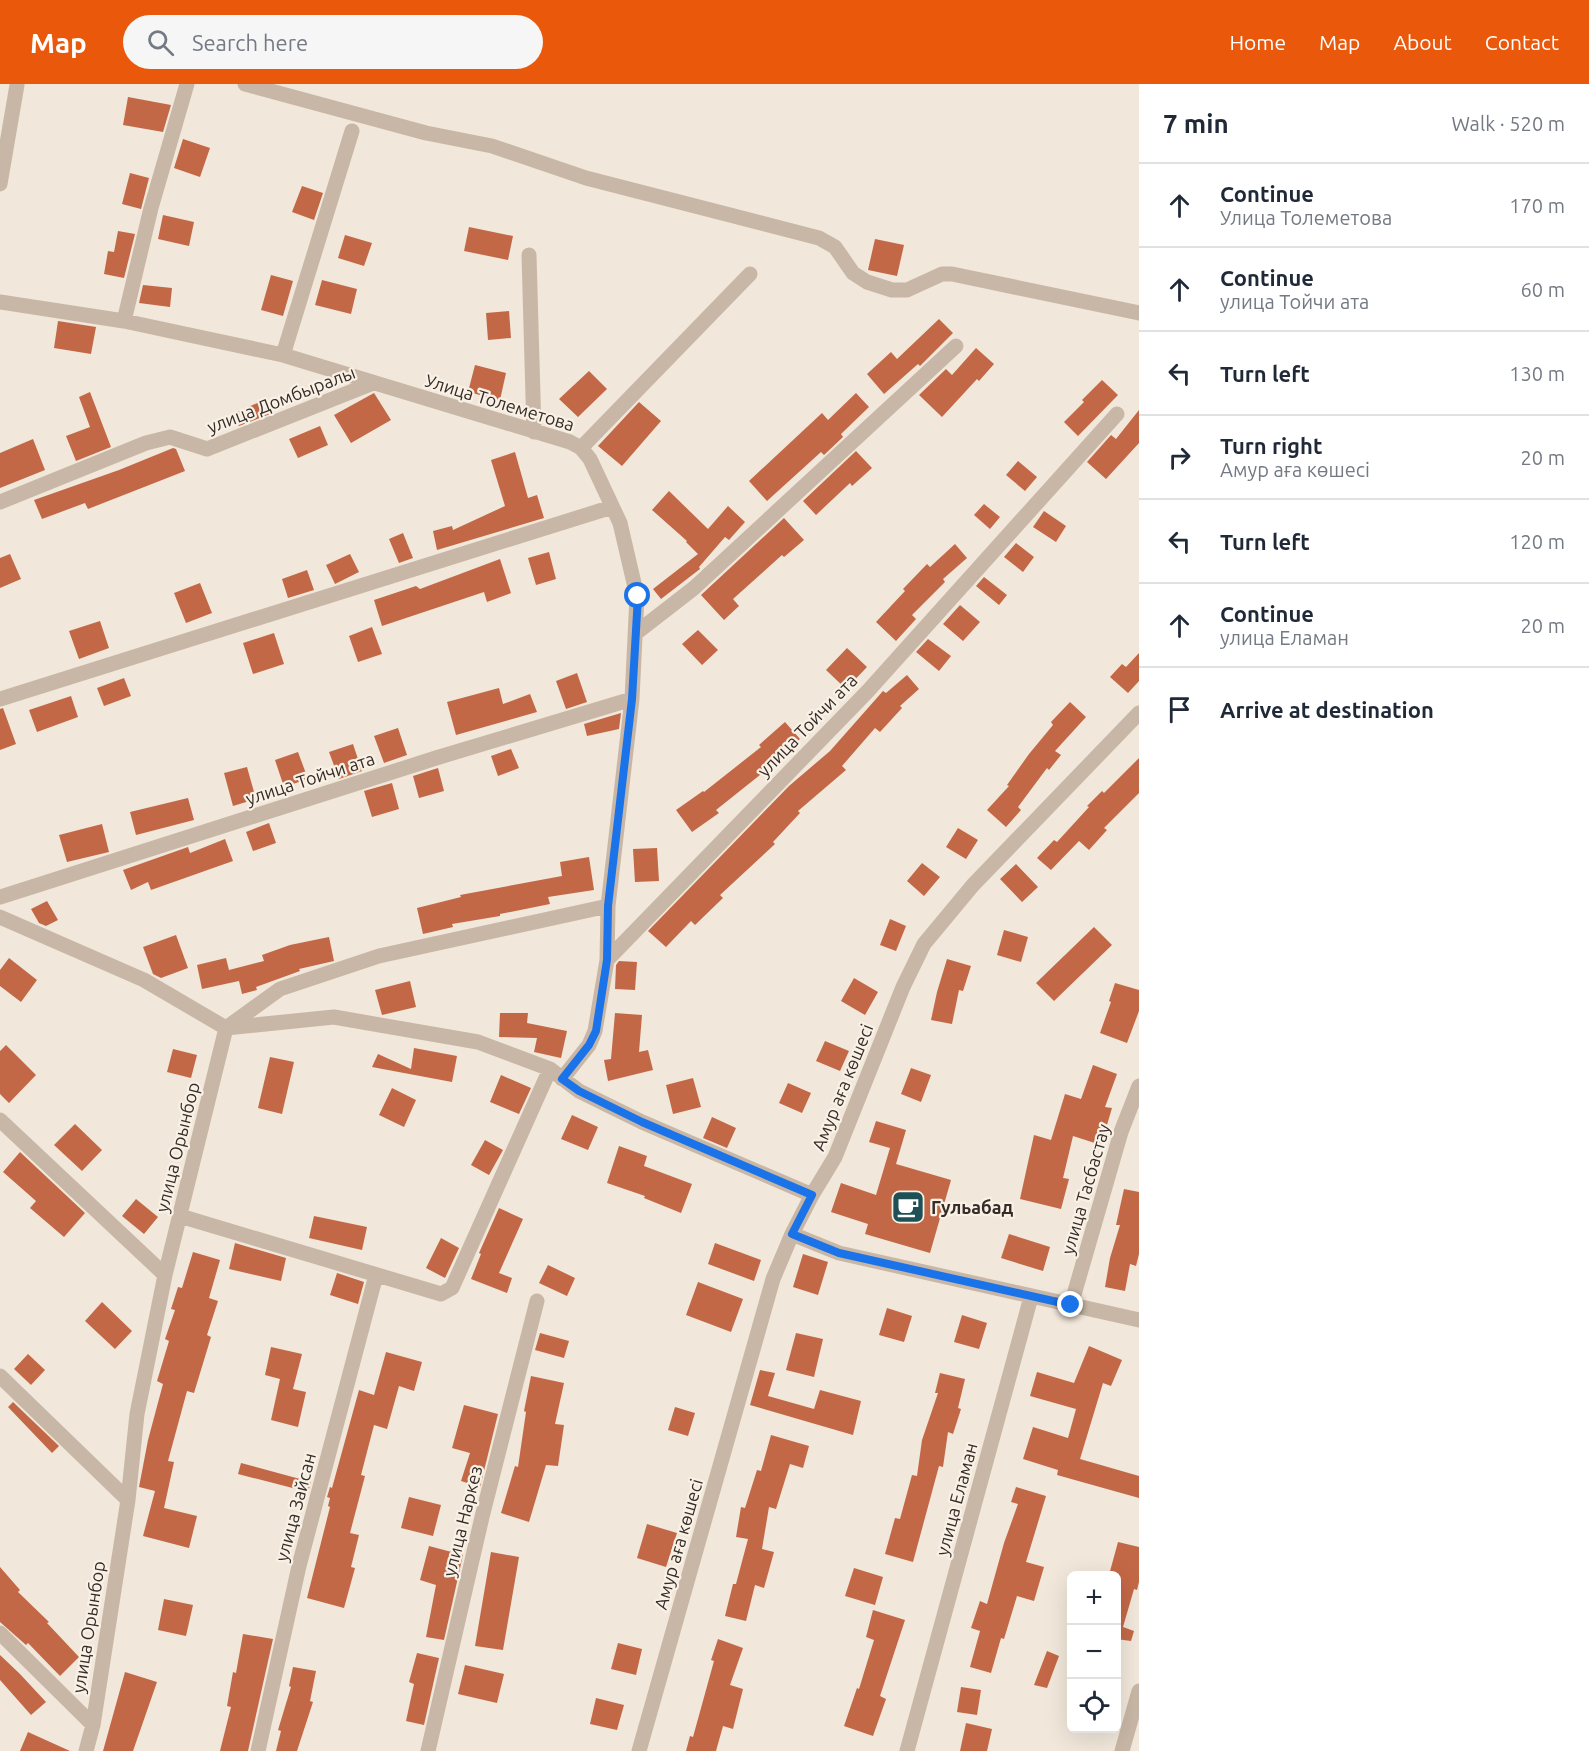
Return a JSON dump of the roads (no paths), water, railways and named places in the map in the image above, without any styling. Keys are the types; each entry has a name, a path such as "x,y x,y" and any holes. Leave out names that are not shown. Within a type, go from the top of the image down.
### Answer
{"street":[{"path":"124,321 151,208 187,84"},
{"path":"245,84 426,132 492,146 586,178 819,238 835,248 853,273 867,282 891,290 907,290 942,274 952,274 1139,313"},
{"path":"0,184 16,85"},
{"path":"283,355 352,131"},
{"path":"529,255 534,432"},
{"path":"581,448 750,274"},
{"name":"Улица Толеметова","path":"0,302 124,321 283,355 570,442 581,448 590,459 620,523 638,596 632,699 608,906 607,960"},
{"path":"636,633 694,588 956,346"},
{"name":"улица Домбыралы","path":"0,502 154,441 170,437 207,449 374,383"},
{"name":"улица Тойчи ата","path":"607,960 867,692 1117,414"},
{"path":"0,699 612,507"},
{"name":"улица Тойчи ата","path":"0,897 436,758 632,699"},
{"name":"Амур аға көшесі","path":"639,1751 773,1279 792,1234 835,1157 903,987 924,944 973,885 1139,713"},
{"path":"226,1028 280,989 379,956 608,906"},
{"path":"0,917 144,980 226,1028 334,1017 478,1042 550,1069 579,1091 642,1122 812,1195"},
{"path":"562,1079 589,1045 596,1031 607,960"},
{"name":"улица Орынбор","path":"86,1751 93,1725 128,1500 137,1414 165,1275 226,1028"},
{"path":"180,1216 441,1294 452,1288 550,1069"},
{"name":"улица Тасбастау","path":"1071,1305 1121,1131 1139,1086"},
{"path":"0,1120 165,1275"},
{"path":"792,1234 839,1253 1139,1320"},
{"name":"улица Зайсан","path":"258,1751 299,1566 376,1275"},
{"name":"улица Еламан","path":"907,1751 1030,1297"},
{"name":"улица Наркез","path":"428,1751 482,1517 537,1301"},
{"path":"0,1376 128,1500"},
{"path":"0,1632 93,1725"},
{"path":"1122,1751 1139,1691"}],"place":[{"name":"Гульабад","path":"908,1207"}]}
